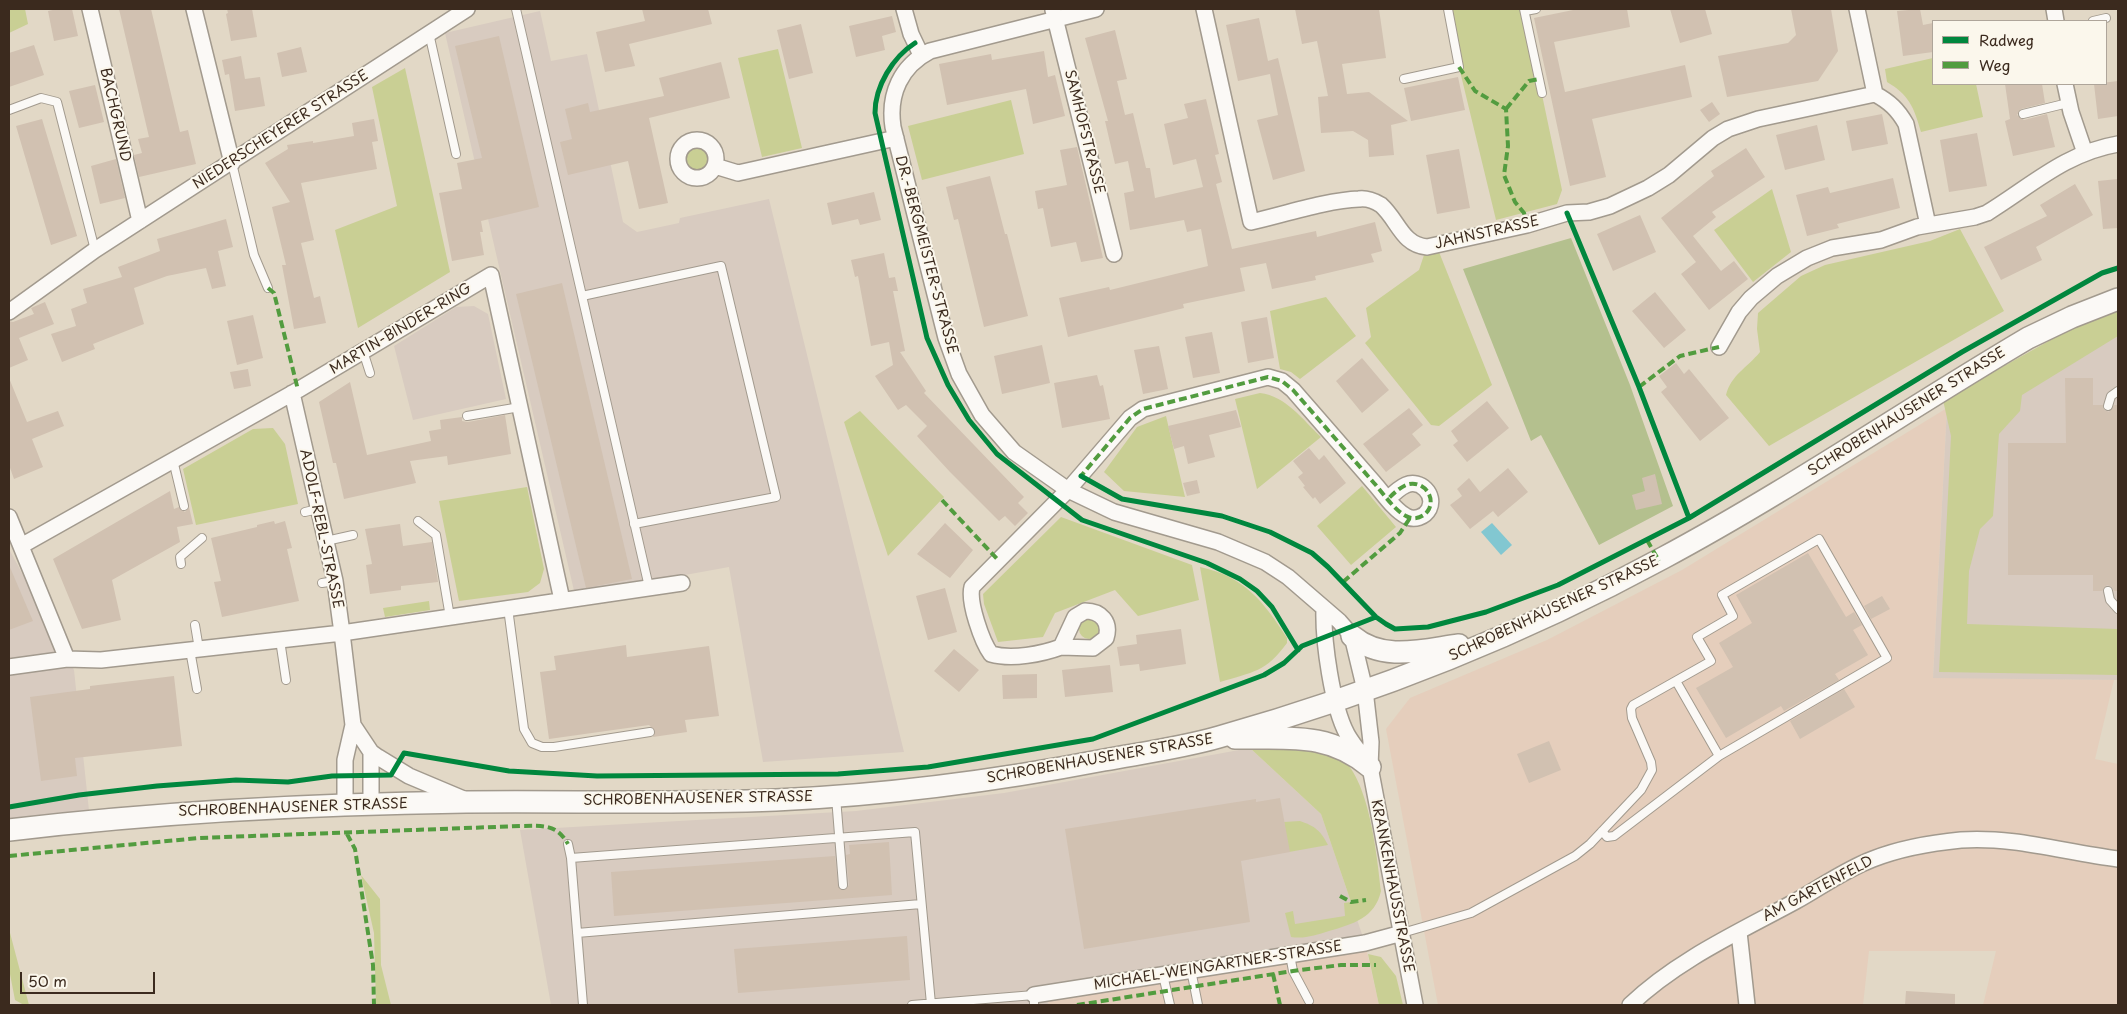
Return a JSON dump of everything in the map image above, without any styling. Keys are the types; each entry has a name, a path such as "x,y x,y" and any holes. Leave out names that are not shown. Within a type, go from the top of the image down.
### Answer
{"main road":[{"name":"SCHROBENHAUSENER STRASSE","path":"9,830 166,813 345,804 710,801 836,796 914,790 1050,770 1217,738 1365,690 1494,640 1659,561 1742,515 2028,338 2072,317 2118,299"},
{"path":"1352,636 1362,644 1394,653 1494,640"},
{"path":"1217,738 1307,738 1326,742 1357,756 1370,767"}],"street":[{"name":"BACHGRUND","path":"90,9 140,221"},
{"path":"194,9 232,163"},
{"name":"NIEDERSCHEYERER STRASSE","path":"9,312 95,250 232,163 466,9"},
{"path":"904,9 911,34 921,55"},
{"name":"DR.-BERGMEISTER-STRASSE","path":"1096,9 1054,14 961,41 921,55 902,75 894,91 891,114 896,138 946,338 959,374 982,414 1014,452 1068,490 1114,512 1209,540 1258,558 1288,576 1352,636"},
{"name":"JAHNSTRASSE","path":"1204,9 1251,222 1336,202 1367,199 1381,205 1409,241 1416,246 1427,247 1527,225 1567,213 1589,212 1610,206 1630,198 1655,184 1713,138 1728,129 1758,119 1875,94"},
{"path":"1857,9 1875,94 1888,100 1906,124 1928,225"},
{"name":"SAMHOFSTRASSE","path":"1054,14 1114,254"},
{"path":"2065,85 2068,103 2085,152"},
{"name":"DR.-BERGMEISTER-STRASSE","path":"715,166 738,173 896,138"},
{"path":"1720,347 1739,312 1763,287 1791,266 1832,248 1881,240 1928,225 1975,217 1987,213 2024,190 2052,168 2085,152 2118,144"},
{"name":"MARTIN-BINDER-RING","path":"21,546 292,393 491,275 562,600"},
{"path":"1062,647 1050,651 1009,656 991,654 984,641 970,594 977,582 1068,490 1130,418 1143,409 1268,377 1282,381 1293,390 1388,499"},
{"name":"ADOLF-REBL-STRASSE","path":"292,393 311,510 326,541 328,582 342,633 353,726 345,760 345,804"},
{"path":"9,517 67,660"},
{"path":"9,667 67,660 101,660 156,650 195,650 342,633 682,582"},
{"path":"1324,609 1324,630 1336,700"},
{"path":"1352,636 1365,690"},
{"name":"KRANKENHAUSSTRASSE","path":"1365,690 1371,742 1370,767 1415,1005"},
{"name":"KRANKENHAUSSTRASSE","path":"1336,700 1346,733 1370,767"},
{"name":"ADOLF-REBL-STRASSE","path":"353,726 371,752 409,776 471,802"},
{"path":"371,752 371,803"},
{"name":"AM GARTENFELD","path":"1630,1005 1670,972 1739,932 1871,860 1916,845 1963,840 2007,841 2118,859"},
{"path":"1739,932 1746,1005"},
{"name":"MICHAEL-WEINGARTNER-STRASSE","path":"1034,1000 1191,970 1365,943 1402,933"}],"lane":[{"path":"516,9 649,587"},
{"path":"1404,79 1459,67 1448,9"},
{"path":"1536,9 1524,10 1542,92"},
{"path":"2097,20 2106,18"},
{"path":"429,33 456,154"},
{"path":"9,110 41,98 58,102 95,250"},
{"path":"2023,114 2068,103"},
{"path":"232,163 254,255 268,288"},
{"path":"582,296 722,266 776,497 634,524"},
{"path":"363,351 370,374"},
{"path":"2108,406 2111,396 2118,391"},
{"path":"467,416 520,407"},
{"path":"173,460 184,506"},
{"path":"418,521 436,535 450,617"},
{"path":"326,541 353,536"},
{"path":"181,564 180,557 202,538"},
{"path":"1402,933 1471,913 1575,856 1602,832 1641,790 1652,770 1651,762 1632,718 1631,710 1633,705 1712,661 1697,637 1733,616 1722,595 1819,539 1887,658 1719,756 1614,836 1607,837 1602,832"},
{"path":"2108,591 2110,600 2118,609"},
{"path":"508,608 524,729 532,743 554,747 650,732"},
{"path":"195,625 197,689"},
{"path":"280,640 286,680"},
{"path":"1676,681 1719,756"},
{"path":"836,796 843,884"},
{"path":"571,858 915,832 931,1004"},
{"path":"568,844 578,933 583,1005"},
{"path":"578,933 922,904"},
{"path":"1290,954 1293,971 1309,1001"},
{"path":"1191,970 1198,1005"},
{"path":"1163,975 1170,1005"},
{"path":"912,1005 1034,1000"}],"shaded area":[{"path":"540,11 551,61 587,54 623,222 637,232 679,223 680,218 769,199 904,752 763,762 729,567 575,595 445,33"},
{"path":"474,306 488,314 506,399 413,420 394,346 456,307"},
{"path":"2118,318 2118,680 1933,678 1947,408"},
{"path":"1947,408 1933,677 2114,680 2095,759 2118,764 2118,1005 1983,1005 1996,951 1869,951 1863,1005 1438,1005 1386,729 1410,698 1547,640 1682,570"},
{"path":"9,549 74,670 90,820 9,830"},
{"path":"1250,748 1321,814 1365,943 1045,994 1049,1005 551,1005 520,830 856,811 1004,793"},
{"path":"1365,943 1379,1005 1049,1005 1045,994"}],"green space":[{"path":"9,9 25,9 28,24 9,33"},
{"path":"1448,9 1524,9 1562,190 1557,204 1496,220 1459,67"},
{"path":"778,49 802,148 762,157 738,58"},
{"path":"1932,58 1932,85 1976,85 1983,117 1921,132 1910,102 1901,92 1887,82 1885,69"},
{"path":"405,68 450,272 358,328 335,230 397,206 372,87"},
{"path":"1011,100 1024,154 922,180 908,126"},
{"path":"697,147 705,151 709,159 705,167 697,171 689,167 685,159 689,151"},
{"path":"1772,189 1791,252 1753,282 1714,230"},
{"path":"1960,229 2004,311 1769,446 1726,395 1732,382 1760,352 1757,329 1758,313 1801,276 1825,265 1930,241"},
{"path":"1571,238 1630,385 1673,506 1599,545 1541,435 1531,441 1463,269"},
{"path":"1439,252 1492,385 1439,426 1431,425 1365,343 1371,337 1366,308 1419,270 1424,255"},
{"path":"1326,297 1356,336 1300,379 1291,372 1280,369 1270,311"},
{"path":"2118,310 2118,336 2022,395 2020,411 1999,434 1993,516 1980,529 1969,571 1967,624 2118,629 2118,675 1939,672 1951,436 1943,400 2065,332"},
{"path":"1260,393 1269,395 1286,404 1301,416 1321,437 1257,489 1235,399"},
{"path":"860,411 944,497 888,556 844,422"},
{"path":"1166,416 1185,497 1124,491 1104,472 1137,427"},
{"path":"273,428 285,444 298,504 196,525 183,469 253,429"},
{"path":"1362,486 1396,527 1351,565 1317,526"},
{"path":"527,487 544,569 540,583 528,592 459,601 439,501"},
{"path":"1061,517 1192,565 1199,600 1138,616 1115,590 1055,613 1043,637 998,642 984,604 983,594"},
{"path":"1200,567 1229,577 1251,592 1270,613 1287,638 1287,643 1279,653 1258,670 1220,682"},
{"path":"429,601 430,610 385,617 383,608"},
{"path":"1089,619 1096,622 1099,629 1096,636 1089,639 1082,636 1079,629 1082,622"},
{"path":"1294,745 1320,749 1335,754 1347,763 1356,777 1374,836 1381,891 1374,908 1362,919 1315,935 1301,937 1291,937 1285,913 1293,911 1295,924 1345,916 1344,903 1351,902 1321,814 1250,748"},
{"path":"1300,821 1317,830 1328,845 1289,852 1284,822"},
{"path":"361,875 380,899 381,965 391,1005 376,1005 374,933"},
{"path":"9,929 29,1005 24,1005 15,1000 9,969"},
{"path":"1368,954 1381,957 1396,976 1403,1005 1379,1005"}],"water":[{"path":"1492,523 1512,545 1501,555 1481,532"}],"building":[{"path":"72,9 78,36 54,41 48,11"},
{"path":"119,9 151,9 180,132 188,130 196,164 139,177 134,155 142,153 138,139 149,137"},
{"path":"227,9 252,9 257,37 231,41 226,14 228,13"},
{"path":"642,9 708,9 712,24 629,44 635,66 605,72 596,32 645,21"},
{"path":"1295,9 1379,9 1386,58 1342,64 1347,94 1369,92 1408,121 1391,125 1394,155 1369,157 1368,140 1353,131 1321,133 1318,97 1328,96 1317,41 1302,44"},
{"path":"1578,9 1627,9 1630,27 1554,42 1565,92 1685,65 1692,97 1592,119 1606,177 1570,186 1534,18"},
{"path":"1670,9 1705,9 1712,34 1680,43"},
{"path":"1791,9 1831,9 1838,51 1818,81 1727,97 1718,56 1788,43 1796,35"},
{"path":"1920,9 1923,25 1932,23 1932,52 1903,56 1897,11"},
{"path":"892,16 896,32 882,36 885,50 856,57 849,26"},
{"path":"1259,18 1268,61 1278,58 1305,171 1273,180 1257,120 1278,115 1270,74 1238,81 1226,25"},
{"path":"801,24 813,73 789,79 777,30"},
{"path":"1115,30 1127,79 1117,81 1125,115 1133,113 1146,168 1150,168 1155,198 1203,187 1196,159 1173,165 1164,124 1188,118 1184,104 1206,99 1219,154 1215,155 1222,182 1216,184 1232,249 1316,231 1317,237 1375,222 1382,251 1371,254 1374,262 1315,276 1316,280 1272,289 1266,263 1240,268 1245,291 1183,304 1184,308 1068,337 1059,298 1109,287 1110,290 1208,266 1201,229 1187,232 1184,220 1130,230 1124,193 1134,191 1128,161 1115,164 1105,121 1108,121 1085,38"},
{"path":"499,36 539,207 481,221 483,232 480,232 484,255 452,261 439,193 462,189 457,163 482,158 455,46"},
{"path":"34,45 44,75 9,87 9,53"},
{"path":"301,47 307,72 282,77 277,53"},
{"path":"1044,51 1048,77 1055,75 1065,116 1033,124 1026,89 947,105 939,64 991,54 992,60"},
{"path":"241,56 245,79 260,77 265,106 235,111 229,74 225,75 222,60"},
{"path":"721,62 730,98 649,118 668,203 639,209 628,161 568,175 560,142 572,139 565,109 588,103 590,112 664,96 659,78"},
{"path":"1458,77 1465,110 1411,121 1404,88"},
{"path":"2118,81 2118,116 2098,119 2094,85 2107,85 2107,82"},
{"path":"95,85 104,122 79,128 69,91"},
{"path":"2005,85 2042,85 2045,103 2021,109 2017,115 2024,120 2047,114 2055,147 2013,156 2005,121 2010,119"},
{"path":"1712,102 1720,114 1709,122 1700,110"},
{"path":"1882,114 1888,144 1852,151 1846,121"},
{"path":"42,119 77,236 51,245 16,126"},
{"path":"374,119 378,141 372,142 377,169 301,183 314,240 301,243 314,298 320,296 326,323 294,329 282,265 286,265 272,207 290,202 265,163 288,149 287,145 354,136 352,123"},
{"path":"1817,125 1825,160 1785,170 1776,135"},
{"path":"1977,133 1987,186 1949,192 1940,140"},
{"path":"1077,147 1103,258 1081,262 1076,242 1051,247 1043,208 1038,209 1035,191 1067,185 1060,150"},
{"path":"1746,148 1765,177 1712,212 1716,217 1693,236 1721,271 1734,261 1748,279 1709,310 1681,274 1696,262 1661,218 1714,176 1711,171"},
{"path":"1459,149 1470,208 1437,214 1426,155"},
{"path":"116,159 125,198 100,204 91,166"},
{"path":"990,176 1028,316 984,327 958,219 954,220 946,187"},
{"path":"1893,178 1900,208 1837,224 1839,228 1807,236 1796,195 1828,187 1830,193"},
{"path":"2118,179 2118,228 2103,229 2098,181"},
{"path":"2075,184 2093,215 2036,247 2042,260 2001,280 1984,247 2047,216 2040,205"},
{"path":"874,192 881,220 860,225 858,219 832,225 827,203"},
{"path":"1640,215 1656,252 1613,271 1597,234"},
{"path":"226,219 233,247 218,251 226,286 212,289 206,268 167,276 134,288 144,324 93,344 95,349 62,362 51,334 76,326 71,309 87,303 83,289 122,277 118,267 160,251 157,239"},
{"path":"884,253 889,278 895,277 898,291 893,291 905,351 900,352 926,391 924,393 1024,497 1018,503 1028,513 1015,526 1005,516 999,521 950,472 917,436 927,426 906,405 898,410 875,376 893,365 889,342 871,346 858,276 855,277 851,260"},
{"path":"562,283 632,579 586,588 516,294"},
{"path":"1655,292 1686,330 1664,348 1632,311"},
{"path":"45,302 54,324 19,338 28,360 9,368 9,321 13,322 34,314 31,308"},
{"path":"253,315 263,358 237,365 227,321"},
{"path":"1267,317 1274,358 1248,363 1241,322"},
{"path":"1212,332 1220,373 1193,378 1185,337"},
{"path":"1042,345 1050,383 1002,394 994,356"},
{"path":"1159,346 1168,389 1143,394 1134,350"},
{"path":"1362,358 1389,390 1362,413 1336,381"},
{"path":"1676,363 1684,374 1689,369 1729,418 1700,441 1661,392 1667,387 1659,376"},
{"path":"248,369 251,386 234,389 230,372"},
{"path":"1097,375 1100,386 1103,385 1110,419 1062,428 1054,383"},
{"path":"9,378 27,422 58,411 64,426 32,439 43,467 14,479 9,465"},
{"path":"2065,378 2093,378 2093,405 2103,405 2104,410 2109,412 2114,405 2118,405 2118,591 2114,591 2112,587 2107,585 2102,591 2093,591 2093,575 2008,575 2008,443 2066,443"},
{"path":"350,382 367,455 431,441 429,431 441,429 440,420 462,417 462,421 468,422 505,415 511,454 448,465 447,456 410,461 416,483 344,499 336,463 333,463 319,402"},
{"path":"1487,401 1509,428 1467,462 1453,445 1458,441 1451,431"},
{"path":"1409,408 1423,425 1412,434 1421,445 1386,472 1363,444"},
{"path":"1236,410 1241,427 1209,435 1215,457 1188,464 1184,446 1174,449 1168,426"},
{"path":"1309,448 1319,460 1324,455 1346,483 1320,504 1303,487 1305,486 1298,477 1303,473 1293,461"},
{"path":"1508,468 1528,492 1498,517 1493,511 1470,529 1450,505 1462,496 1457,489 1469,478 1480,492"},
{"path":"1655,474 1662,504 1636,510 1632,495 1645,491 1642,478"},
{"path":"1197,480 1200,493 1187,496 1183,483"},
{"path":"170,491 174,509 179,507 185,512 189,507 193,524 177,527 180,542 112,580 121,620 82,629 53,559"},
{"path":"274,521 275,524 285,521 292,548 287,549 299,601 222,617 214,582 221,581 211,538"},
{"path":"945,523 973,550 950,578 917,554"},
{"path":"400,524 403,546 432,542 438,582 401,586 401,590 370,594 366,565 372,564 365,529"},
{"path":"1808,553 1846,617 1854,612 1862,625 1853,630 1868,655 1835,674 1839,680 1784,711 1781,706 1726,738 1696,688 1733,667 1719,643 1752,623 1736,595"},
{"path":"9,565 33,621 9,630"},
{"path":"945,588 957,632 928,640 916,596"},
{"path":"1882,596 1890,609 1871,619 1864,606"},
{"path":"1181,629 1186,664 1140,671 1139,664 1120,666 1117,647 1137,644 1136,635"},
{"path":"626,645 627,657 709,646 719,716 685,720 687,732 653,737 655,731 649,725 549,739 540,672 556,670 554,656"},
{"path":"954,649 979,670 959,692 934,671"},
{"path":"1110,665 1113,692 1065,697 1062,670"},
{"path":"1037,674 1037,698 1003,699 1002,675"},
{"path":"174,676 182,746 75,758 77,776 41,781 30,697 90,689 90,686"},
{"path":"1844,689 1855,707 1800,739 1790,721"},
{"path":"1549,741 1561,770 1529,783 1517,754"},
{"path":"1280,798 1290,852 1241,861 1250,922 1084,949 1065,829 1256,799 1256,802"},
{"path":"889,842 892,895 614,916 611,872 835,856 838,886 844,890 849,885 846,855 850,854 849,845"},
{"path":"907,936 910,980 738,993 734,949"},
{"path":"1906,991 1955,994 1955,1005 1905,1005"}],"marked path":[{"path":"1459,67 1475,91 1506,109 1508,146 1504,175 1515,202 1524,213 1527,225"},
{"path":"1506,109 1529,81 1539,79"},
{"path":"268,288 274,293 298,390"},
{"path":"1639,387 1680,356 1719,347"},
{"path":"1084,477 1081,476 1130,418 1143,409 1268,377 1282,381 1293,390 1397,510 1412,518 1419,517 1427,512 1431,503 1425,489 1416,484 1403,486 1388,499"},
{"path":"942,500 999,561"},
{"path":"1343,582 1400,533 1410,518"},
{"path":"1647,540 1659,561"},
{"path":"9,856 199,838 520,826 548,827 559,832 568,844"},
{"path":"347,834 355,849 373,965 374,1005"},
{"path":"1340,896 1351,902 1366,900"},
{"path":"1077,1005 1293,971 1341,965 1376,965"},
{"path":"1273,974 1280,1005"}],"cycle path":[{"path":"915,43 899,56 887,73 878,93 875,113 927,338 948,385 969,420 997,454 1082,520 1207,563 1240,579 1257,591 1272,607 1298,650"},
{"path":"1567,213 1639,387 1689,518"},
{"path":"1081,476 1122,499 1222,516 1270,532 1312,553 1376,617 1386,624 1395,629 1428,627 1486,612 1558,585 1689,518 1962,352 2102,273 2118,268"},
{"path":"9,807 79,795 157,786 236,780 288,782 332,776 391,775 404,753 509,771 597,776 838,774 928,767 1093,739 1264,675 1284,663 1302,646 1376,617"}]}
